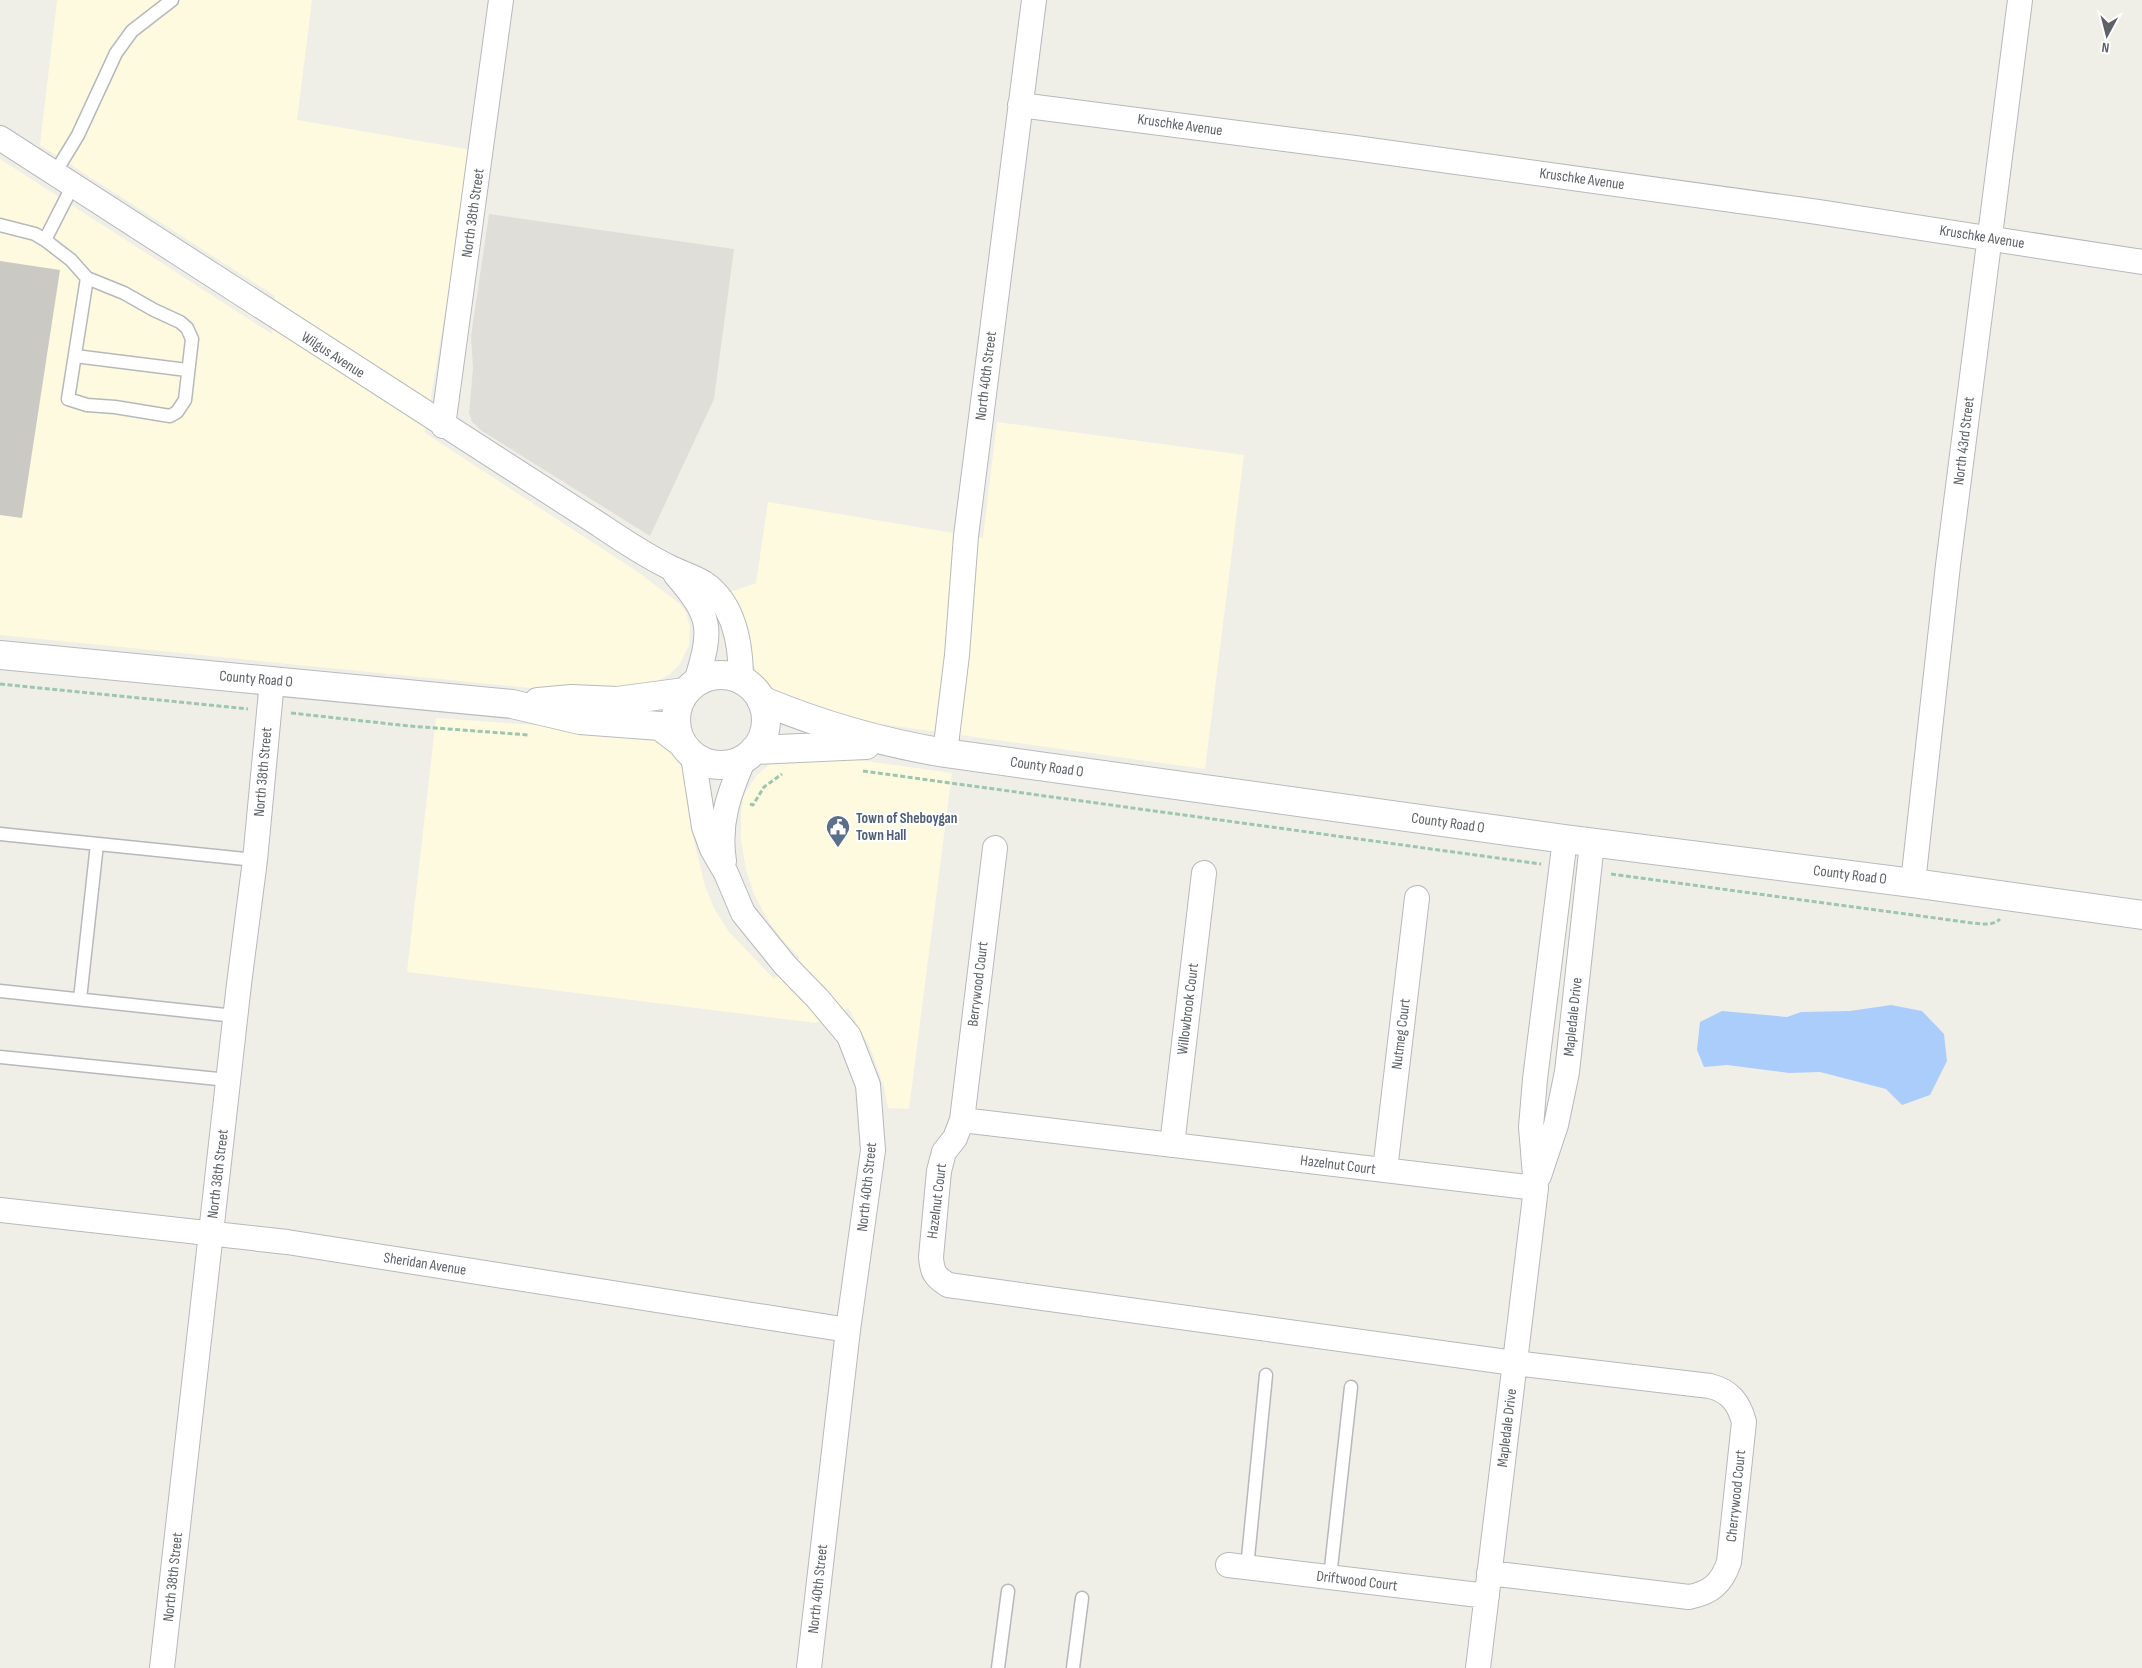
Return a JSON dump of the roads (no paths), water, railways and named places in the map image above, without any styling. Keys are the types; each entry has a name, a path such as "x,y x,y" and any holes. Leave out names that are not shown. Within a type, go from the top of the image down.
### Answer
{"street":[{"name":"North 38th Street","path":"443,426 501,0"},
{"name":"North 40th Street","path":"945,753 957,655 966,536 1034,0"},
{"name":"North 43rd Street","path":"1913,883 1948,565 2020,0"},
{"name":"Kruschke Avenue","path":"1020,105 1355,148 1990,238 2142,262"},
{"name":"Wilgus Avenue","path":"0,138 443,426 669,567 704,584 726,604 735,632 741,680"},
{"name":"Wilgus Avenue","path":"669,567 695,597 706,622 706,650 691,687"},
{"name":"County Road O","path":"0,655 512,704 580,720 660,726 687,749"},
{"path":"726,873 722,846 723,819 727,797 749,754 762,739 766,726 765,713 761,700 753,689 741,680 726,676 711,676 691,687 679,704 676,717 677,730 687,749 705,762 718,765 731,764 749,754 893,744"},
{"name":"North 38th Street","path":"162,1668 228,1080 255,860 272,681"},
{"name":"County Road O","path":"512,704 572,699 617,701 691,687"},
{"name":"County Road O","path":"761,700 812,722 893,744 945,753 1565,839 1913,883 2142,916"},
{"name":"North 40th Street","path":"687,749 704,827 712,849 726,873 742,913 785,965 818,999 849,1036 868,1085 873,1150 848,1330 809,1668"},
{"name":"Mapledale Drive","path":"1536,1188 1531,1127 1535,1079 1565,839"},
{"name":"Mapledale Drive","path":"1478,1668 1536,1188 1556,1125 1567,1072 1592,842"},
{"name":"Berrywood Court","path":"962,1120 995,848"},
{"name":"Willowbrook Court","path":"1172,1145 1204,873"},
{"name":"Nutmeg Court","path":"1385,1170 1417,898"},
{"name":"Hazelnut Court","path":"1514,1363 948,1284 932,1271 931,1257 939,1171 944,1152 955,1138 962,1120 1536,1188"},
{"name":"Sheridan Avenue","path":"0,1210 211,1232 848,1330"},
{"name":"Cherrywood Court","path":"1489,1573 1689,1597 1703,1594 1716,1586 1724,1575 1728,1562 1744,1422 1741,1409 1732,1397 1720,1389 1710,1386 1514,1363"},
{"name":"Driftwood Court","path":"1237,1566 1486,1596"}],"lane":[{"path":"45,240 78,135 116,53 132,31 172,0"},
{"path":"0,226 35,234 71,260 87,278 124,293 154,310 172,317 187,328 192,339 185,400 177,412 170,416 115,407 87,405 68,399 87,278"},
{"path":"75,356 188,370"},
{"path":"0,834 255,860"},
{"path":"80,999 96,844"},
{"path":"0,991 236,1016"},
{"path":"0,1057 228,1080"},
{"path":"1237,1566 1266,1375"},
{"path":"1330,1578 1351,1387"},
{"path":"998,1668 1008,1591"},
{"path":"1073,1668 1082,1598"}],"water":[{"path":"1891,1005 1922,1011 1944,1034 1947,1061 1930,1095 1902,1105 1886,1089 1820,1072 1789,1073 1727,1065 1704,1067 1697,1050 1700,1022 1722,1011 1787,1017 1801,1012 1850,1011"}],"place":[{"name":"Town of Sheboygan Town Hall","path":"838,848"}]}
